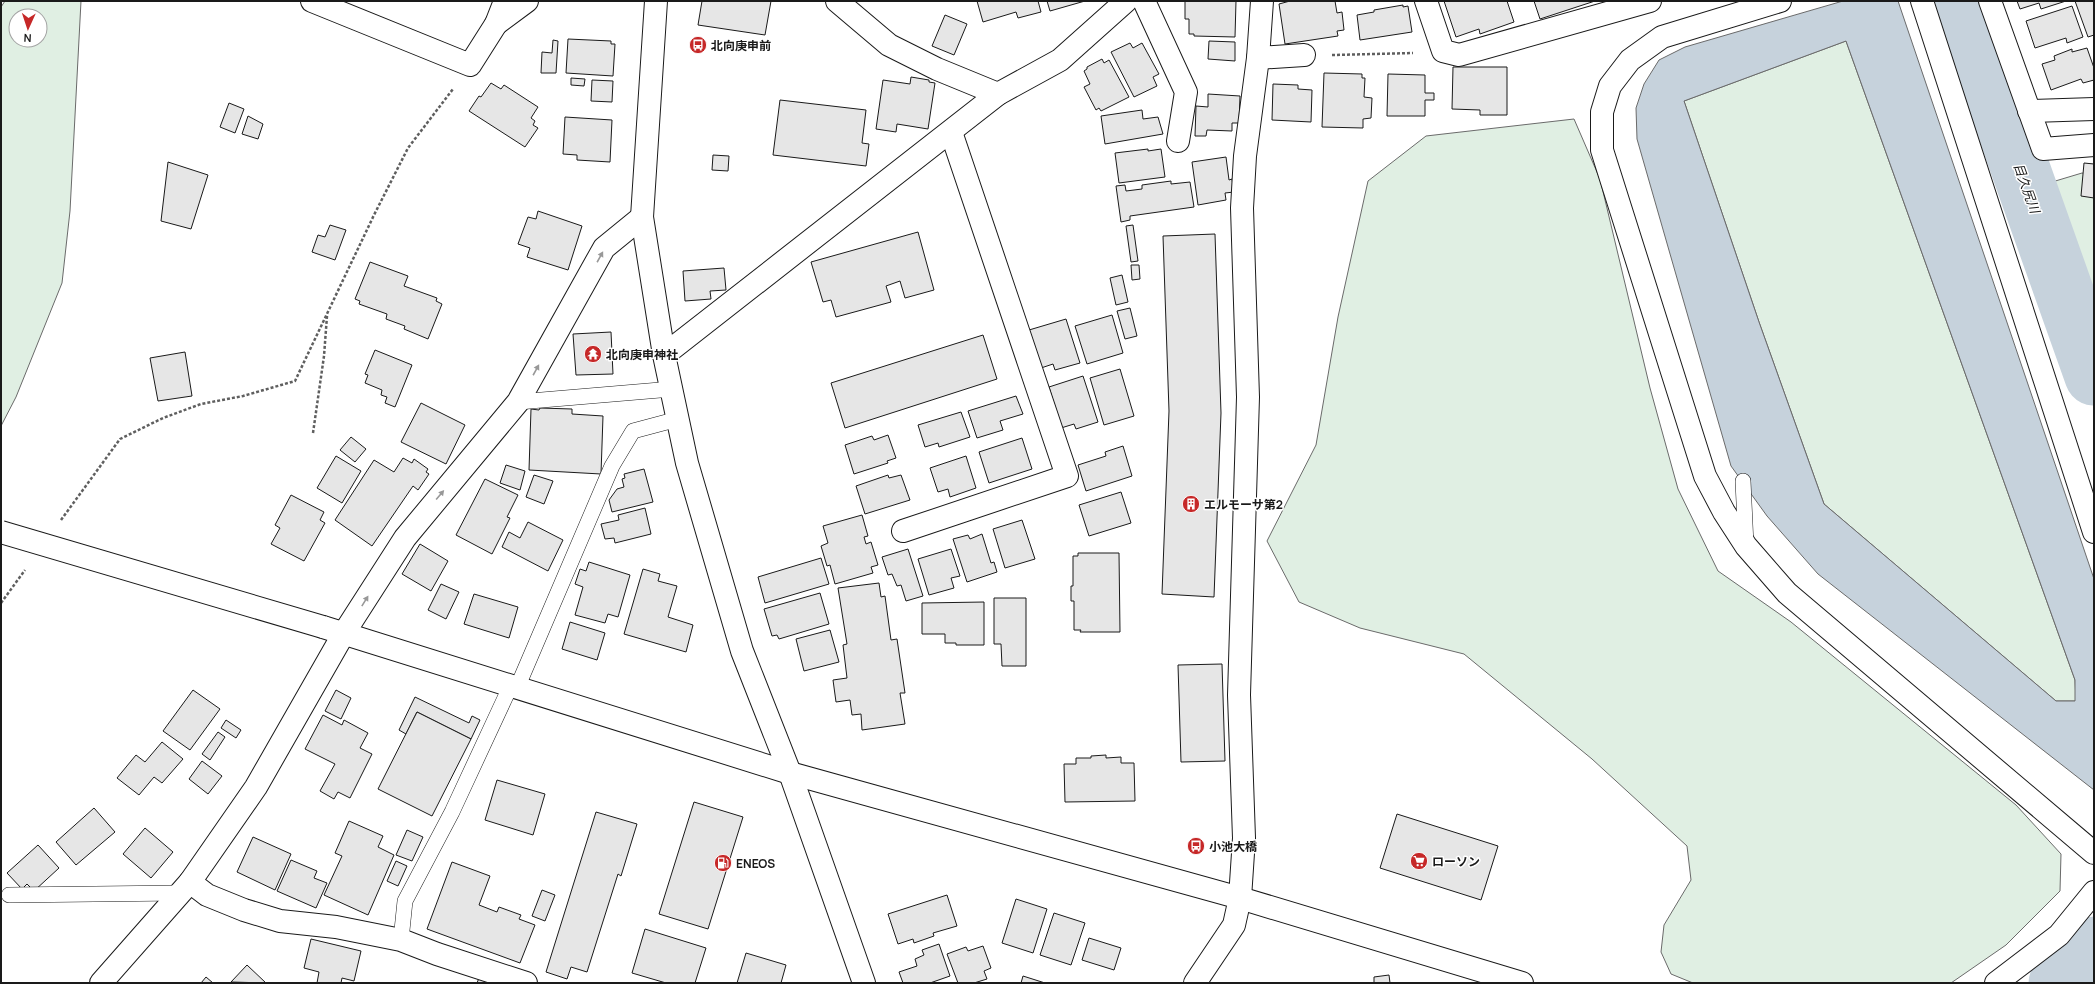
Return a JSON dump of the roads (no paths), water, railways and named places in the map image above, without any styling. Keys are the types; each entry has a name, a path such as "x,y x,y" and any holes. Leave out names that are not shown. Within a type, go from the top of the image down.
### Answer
{"street":[{"path":"312,1 470,65 496,24 505,1"},
{"path":"496,24 527,1"},
{"path":"656,1 642,217 664,355 689,470 742,651 790,773 864,983"},
{"path":"837,1 889,45 937,69 998,94"},
{"path":"664,355 998,94 1060,60 1126,1"},
{"path":"1144,1 1186,92 1178,141"},
{"path":"1195,983 1234,926 1240,898 1244,838 1239,695 1248,398 1242,208 1245,156 1258,58 1262,1"},
{"path":"1426,1 1443,51 1459,55 1616,5 1650,1"},
{"path":"1780,1 1662,37 1630,60 1610,86 1602,112 1602,150 1705,476 1724,512 1746,546 1787,593 2094,853"},
{"path":"1922,1 2094,532"},
{"path":"1990,1 2044,149 2094,145"},
{"path":"1258,58 1304,56"},
{"path":"2029,110 2094,109"},
{"path":"903,531 1067,476 951,132"},
{"path":"101,983 185,888 256,787 344,633 405,538 518,402 604,248 642,217"},
{"path":"1,532 344,633 790,773 1240,898 1522,983"},
{"path":"185,888 244,910 280,921 336,927 402,940 437,954 526,983"},
{"path":"1996,983 2058,935 2094,892"}],"lane":[{"path":"518,402 672,389"},
{"path":"402,940 405,901 452,812 514,686 612,466 633,431 678,419"},
{"path":"1744,481 1746,546"},
{"path":"9,895 185,888"}],"waterway":[{"name":"目久尻川","path":"1961,1 2094,376"},
{"name":"目久尻川","path":"2058,983 2094,946"}],"place":[{"name":"北向庚申前","path":"698,45"},
{"name":"北向庚申神社","path":"593,354"},
{"name":"エルモーサ第2","path":"1191,504"},
{"name":"小池大橋","path":"1196,846"},
{"name":"ローソン","path":"1419,861"},
{"name":"ENEOS","path":"723,863"}]}
